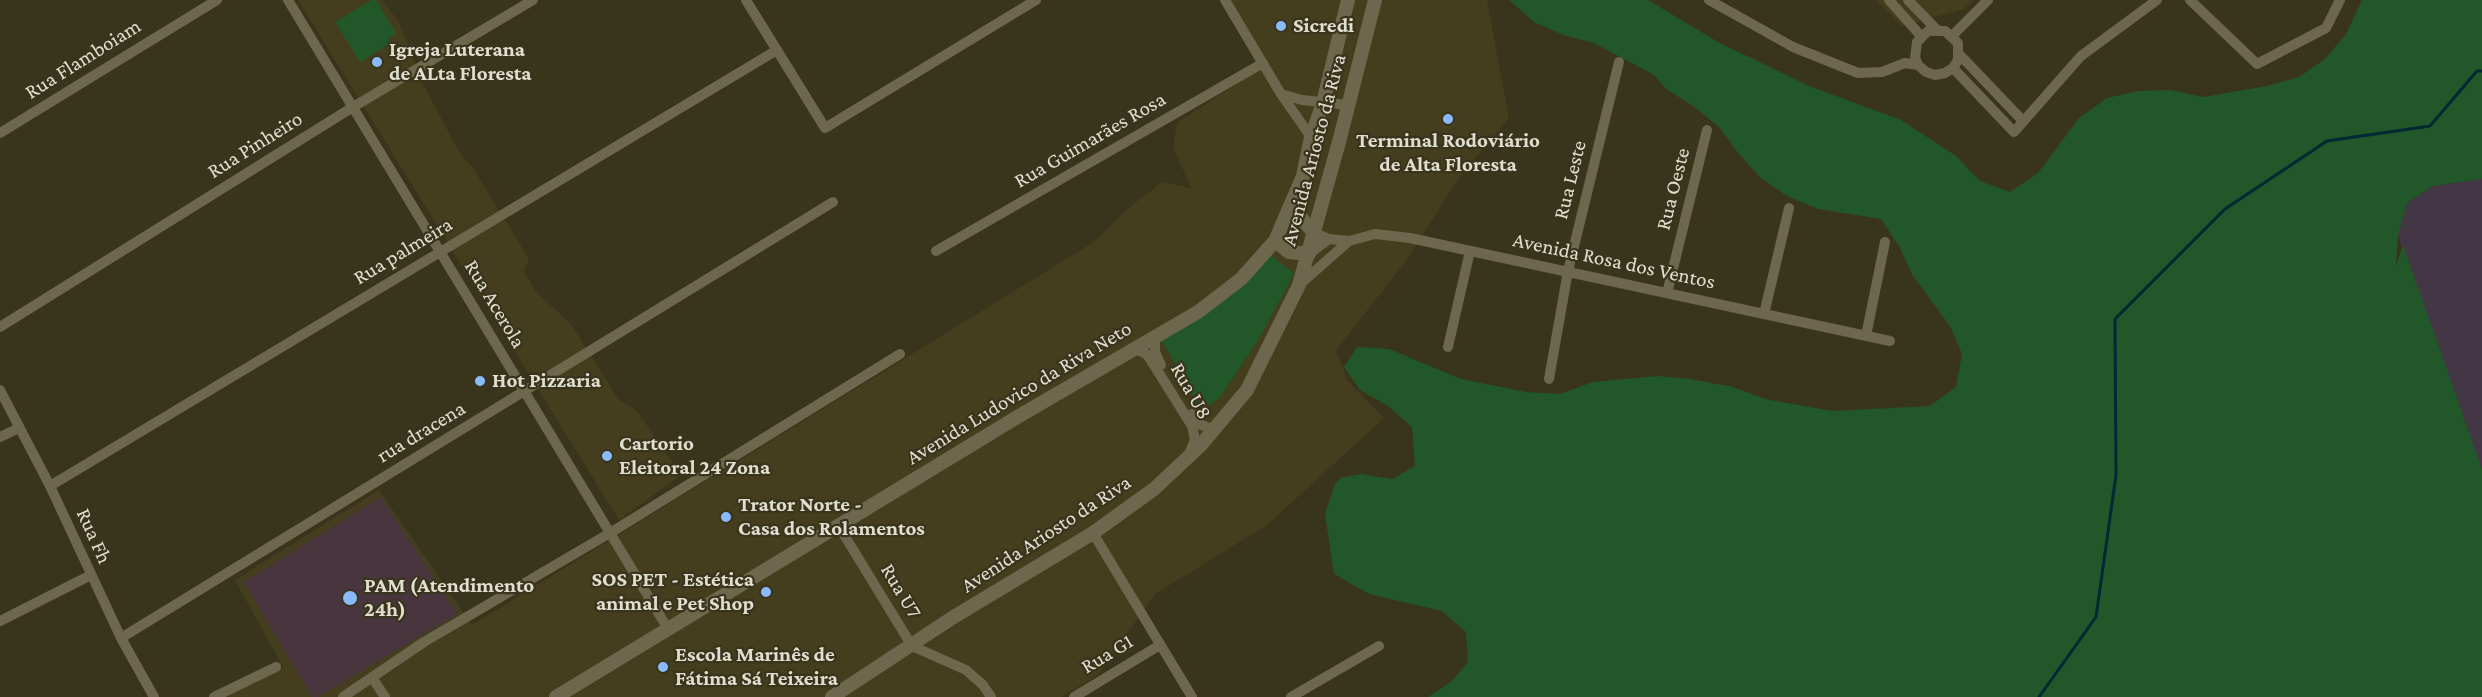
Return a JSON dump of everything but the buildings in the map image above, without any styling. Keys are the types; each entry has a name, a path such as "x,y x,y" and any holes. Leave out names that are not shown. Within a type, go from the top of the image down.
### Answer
{"street":[{"name":"Rua Flamboiam","path":"0,133 217,0"},
{"name":"Rua Acerola","path":"288,0 668,629"},
{"name":"Rua Pinheiro","path":"0,327 353,107 533,0"},
{"path":"746,0 825,128 1036,0"},
{"path":"1225,0 1281,94 1311,137"},
{"name":"Avenida Ludovico da Riva Neto","path":"556,697 838,525 1198,312 1241,279 1275,241 1303,176 1311,137 1323,103 1348,0"},
{"name":"Avenida Ariosto da Riva","path":"832,697 952,618 1093,533 1154,489 1214,430 1247,390 1299,285 1339,142 1375,0"},
{"path":"1709,0 1793,47 1858,73 1882,72 1905,63 1918,65 1926,72 1935,75 1945,74 1953,68 1959,54 1958,43 1952,36 1937,30 1908,0"},
{"path":"1889,0 1921,36"},
{"path":"1952,36 1988,0"},
{"path":"1953,68 2014,132 2081,56 2157,0"},
{"path":"2190,0 2257,64 2326,27 2340,0"},
{"path":"1918,65 1914,50 1921,36 1937,30"},
{"name":"Rua palmeira","path":"51,486 777,50"},
{"path":"1959,54 2023,122"},
{"name":"Rua Leste","path":"1549,379 1568,271 1619,62"},
{"name":"Rua Guimarães Rosa","path":"936,251 1263,63"},
{"path":"1281,94 1323,103 1347,105"},
{"name":"Rua Oeste","path":"1667,293 1707,130"},
{"name":"rua dracena","path":"121,638 833,202"},
{"path":"1764,314 1788,208"},
{"path":"1288,213 1302,219 1313,232"},
{"name":"Avenida Rosa dos Ventos","path":"1313,232 1329,239 1350,241 1376,234 1410,238 1890,341"},
{"path":"1275,241 1289,252 1309,254 1329,239"},
{"path":"1299,285 1350,241"},
{"path":"1866,336 1885,242"},
{"path":"1448,347 1470,250"},
{"name":"Rua U8","path":"1155,337 1157,357 1174,391"},
{"name":"Rua U8","path":"1134,349 1149,357 1196,425 1194,446 1185,460"},
{"path":"343,697 373,679 424,642 610,533 900,354"},
{"name":"Rua Fh","path":"0,390 51,486 121,638 154,697"},
{"name":"Rua U8","path":"1196,425 1214,430"},
{"path":"0,437 19,428"},
{"name":"Rua U7","path":"838,525 912,646"},
{"path":"1093,533 1192,697"},
{"path":"0,621 91,575"},
{"name":"Rua G1","path":"1074,697 1161,645"},
{"path":"912,646 966,670 983,685 991,697"},
{"path":"1291,697 1379,646"},
{"path":"214,697 276,667"},
{"path":"373,679 385,697"}],"shaded area":[{"path":"298,0 382,0 399,22 423,84 459,152 473,168 529,259 524,271 535,291 571,324 618,399 637,411 681,475 619,520"},
{"path":"1230,0 1487,0 1509,118 1460,176 1406,261 1336,350 1348,381 1384,418 1267,525 1155,594 1098,675 1061,697 226,697 283,667 235,580 379,490 472,625 1094,242 1125,211 1162,182 1191,188 1173,147 1177,123 1259,69"},
{"path":"1876,0 1974,0 1964,9 1902,26"},
{"path":"2482,179 2482,469 2398,235 2407,203 2433,186"},
{"name":"PAM (Atendimento 24h)","path":"381,497 457,614 318,697 312,697 244,582"}],"green space":[{"path":"372,0 376,0 396,33 388,38 391,43 360,62 335,22"},
{"path":"1509,0 1648,0 1718,42 1809,86 1901,120 1956,156 1980,181 2010,192 2038,173 2079,118 2107,98 2138,91 2171,90 2203,97 2267,86 2299,77 2325,59 2346,34 2362,0 2482,0 2482,179 2433,186 2407,203 2398,235 2396,266 2403,245 2482,469 2482,697 1428,697 1451,682 1468,662 1466,632 1442,611 1369,594 1334,574 1325,514 1335,484 1341,478 1361,474 1392,479 1415,466 1412,427 1388,406 1360,390 1344,367 1357,347 1389,349 1461,379 1526,392 1560,394 1593,382 1658,376 1733,387 1765,399 1832,411 1930,406 1956,387 1962,354 1950,326 1913,276 1899,246 1881,219 1818,209 1787,196 1761,178 1719,127 1693,106 1666,89 1654,75 1594,43 1563,35 1534,22"},
{"path":"1272,256 1294,274 1257,342 1221,396 1210,405 1200,408 1162,341 1202,317"}],"waterway":[{"path":"2039,697 2096,617 2116,475 2115,319 2225,209 2327,141 2430,126 2477,71 2482,71"}],"place":[{"name":"Sicredi","path":"1281,26"},
{"name":"Igreja Luterana de ALta Floresta","path":"377,62"},
{"name":"Terminal Rodoviário de Alta Floresta","path":"1448,119"},
{"name":"Hot Pizzaria","path":"480,381"},
{"name":"Cartorio Eleitoral 24 Zona","path":"607,456"},
{"name":"Trator Norte - Casa dos Rolamentos","path":"726,517"},
{"name":"SOS PET - Estética animal e Pet Shop","path":"766,592"},
{"name":"PAM (Atendimento 24h)","path":"350,598"},
{"name":"Escola Marinês de Fátima Sá Teixeira","path":"663,667"}]}
